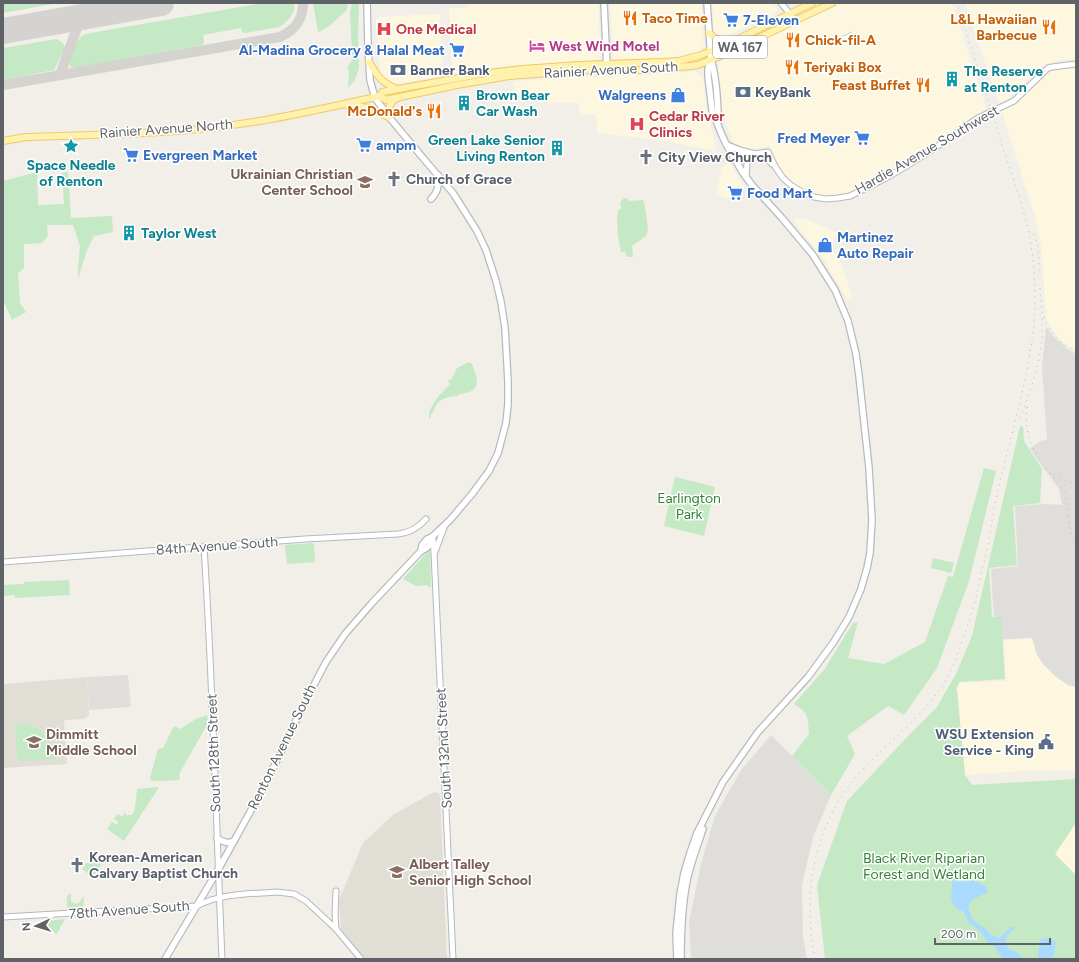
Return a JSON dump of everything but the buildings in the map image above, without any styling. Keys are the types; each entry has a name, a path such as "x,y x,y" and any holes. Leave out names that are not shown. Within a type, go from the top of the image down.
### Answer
{"main road":[{"path":"367,3 371,83 378,97"},
{"path":"604,3 607,67"},
{"path":"677,959 676,933 680,894 684,873 697,833 723,782 758,732 808,677 833,643 849,616 861,590 870,553 871,536 872,504 867,451 856,354 848,320 835,290 813,255 752,185 726,144 712,110 708,68 710,51 708,3"},
{"name":"Rainier Avenue South","path":"812,3 730,43 701,55 679,61 607,67 564,72 501,77 386,100 378,97 382,92 397,89 474,75 523,69 607,67 646,70 691,66 710,60 737,48 832,3"},
{"path":"709,33 712,38 719,42 730,43"},
{"path":"369,62 377,76 382,81 397,89"},
{"name":"Rainier Avenue North","path":"3,141 26,137 175,132 254,122 378,97"},
{"name":"Renton Avenue South","path":"165,959 218,870 265,785 308,695 326,662 346,634 372,603 421,551 426,549 431,544 432,537 445,525 472,494 489,470 498,453 504,431 508,404 505,328 496,281 486,250 477,231 453,193 389,117 378,97"},
{"path":"343,104 369,108 389,117 390,104 398,97"},
{"path":"726,144 739,150 754,154"},
{"path":"431,199 438,191 438,175"},
{"path":"682,959 681,933 683,905 688,877 706,817"},
{"path":"217,838 225,843 234,841"}],"street":[{"path":"782,3 795,20"},
{"name":"Hardie Avenue Southwest","path":"733,157 768,152 783,178 792,186 808,195 832,199 850,196 903,168 978,118 1014,101 1048,68 1076,64"},
{"path":"746,177 747,163 754,154"},
{"name":"Hardie Avenue Southwest","path":"754,154 764,156 776,168"},
{"name":"84th Avenue South","path":"3,562 305,539 404,534 417,528 426,519"},
{"path":"434,555 445,525"},
{"name":"South 132nd Street","path":"432,537 453,959"},
{"name":"South 128th Street","path":"204,547 222,959"},
{"path":"336,891 336,929"},
{"name":"78th Avenue South","path":"3,917 197,906 220,897 276,892 294,894 306,901 336,929 361,959"}],"shaded area":[{"path":"468,3 598,3 601,54 598,60 506,66 453,74 449,9 468,7"},
{"path":"610,3 701,3 704,44 701,51 667,58 613,60"},
{"path":"712,3 772,3 777,11 727,36 722,37 715,32 714,29"},
{"path":"845,3 952,3 987,110 881,178 845,194 822,196 797,187 780,172 770,146 744,150 736,146 726,125 722,109 718,74 719,64 727,54"},
{"path":"965,3 1076,3 1076,59 1056,61 1039,68 1007,99 999,103"},
{"path":"440,15 442,75 440,77 389,84 380,74 376,19 379,17"},
{"path":"1076,68 1076,350 1064,343 1056,335 1047,321 1041,245 1035,216 1001,110 1017,102 1048,73 1055,70"},
{"path":"695,71 703,77 706,107 716,148 715,151 668,141 597,133 596,114 580,115 579,103 548,103 548,100 536,101 535,94 515,94 513,81 679,73"},
{"path":"728,163 731,165 745,188 737,201 716,195 722,167"},
{"path":"795,218 806,219 837,233 829,250 838,255 852,296 847,299 823,258 794,222"},
{"path":"1046,327 1054,337 1076,354 1076,687 1068,685 1055,676 1044,665 1037,655 1032,638 995,640 991,569 1018,566 1015,506 1045,504 1062,505 1059,489 1030,449 1040,441 1047,440 1042,367"},
{"path":"1032,638 1037,655 1044,665 1055,676 1068,685 1076,687 1076,770 1022,771 965,775 957,689 960,683 1006,681 1004,639"},
{"path":"128,675 131,707 89,710 87,677"},
{"name":"Dimmitt Middle School","path":"87,677 89,715 84,719 64,720 67,764 3,768 3,684"},
{"path":"771,735 831,795 813,837 802,885 803,937 807,959 691,959 689,922 701,864 715,816 741,770"},
{"name":"Albert Talley Senior High School","path":"434,792 439,793 440,795 447,959 364,959 341,929 339,900 363,843 393,815"},
{"path":"1076,823 1076,875 1055,854"}],"green space":[{"path":"3,3 58,3 3,13"},
{"path":"263,3 292,3 294,8 290,18 279,27 245,33 242,32 241,28 203,35 204,42 202,45 74,68 71,67 69,63 76,43 85,34"},
{"path":"313,3 348,3 347,10 329,26 318,32"},
{"path":"352,3 359,3 359,68 355,80 348,88 348,67 352,60 350,13"},
{"path":"56,39 62,42 65,48 54,70 3,80 3,48"},
{"path":"37,172 38,205 64,204 62,173 68,172 71,218 112,216 113,232 94,236 87,250 78,279 80,246 73,225 47,225 48,236 42,243 24,244 24,268 18,273 20,303 26,312 12,320 3,300 3,181"},
{"path":"624,198 630,201 643,200 645,207 648,230 646,236 632,246 633,257 627,257 625,252 621,252 619,241 617,215 618,210 621,209 620,203"},
{"path":"469,362 472,364 476,375 477,384 475,388 467,393 459,394 459,396 440,401 429,419 429,414 433,404 450,384 448,381 452,379 457,368"},
{"name":"Black River Riparian Forest and Wetland","path":"1020,426 1023,427 1024,441 1042,469 1040,503 1013,506 1017,565 989,568 992,617 1001,617 1005,679 959,682 956,690 957,689 965,775 972,785 1076,779 1076,823 1055,854 1076,875 1076,959 825,959 817,885 847,801 937,707 956,674 972,636"},
{"path":"984,468 996,471 969,581 937,668 904,715 888,706 847,736 855,754 831,795 792,756 809,734 807,716 803,710 794,704 824,670 853,623 858,622 848,658 884,664 925,642 948,576 953,577"},
{"name":"Earlington Park","path":"675,477 715,487 704,536 664,526"},
{"path":"314,544 315,562 287,564 285,545"},
{"path":"430,549 431,587 428,587 427,585 416,586 403,579"},
{"path":"933,558 954,563 951,573 931,568"},
{"path":"69,580 70,595 15,598 15,595 3,596 3,585 24,584 24,582"},
{"path":"207,715 208,723 179,774 180,780 151,781 150,778 158,749 163,748 174,726 180,729 196,719"},
{"path":"15,724 31,725 43,732 48,737 54,751 55,759 20,761 17,758"},
{"path":"159,787 124,841 107,829 112,822 117,825 118,822 114,819 118,814 122,817 125,812 126,815 132,815 135,809 137,789"},
{"path":"92,856 102,863 93,877 82,869 86,863 91,863"},
{"path":"71,893 71,902 78,904 84,896 83,910 70,911 67,908 67,896"},
{"path":"65,919 56,935 45,928 45,921"}],"water":[{"path":"954,879 958,882 972,880 987,887 988,892 972,900 968,907 972,919 986,929 991,935 999,938 1011,927 1015,927 1006,938 1005,944 1009,949 1017,952 1023,959 1003,959 993,945 987,942 979,930 969,923 964,913 957,909 952,901 952,884"},
{"path":"1048,938 1056,942 1053,959 1040,959 1038,957 1040,940"}],"waterway":[{"path":"823,45 852,32"}],"taxiway":[{"path":"60,75 86,3"},
{"path":"3,85 280,37 294,28 297,24 302,14 303,3"},
{"path":"3,32 11,29"}],"runway":[{"path":"3,31 161,3"}],"railway":[{"path":"815,959 811,931 810,904 812,877 817,852 826,827 838,803 853,781 872,760 925,708 943,685 954,664 970,620 988,544 995,503 1025,381 1033,331 1035,288 1029,234 1019,197 957,3"},
{"path":"1034,234 1038,247 1040,273"},
{"path":"1020,418 1028,398 1040,356 1042,328 1040,287"},
{"path":"1044,317 1052,333 1065,345 1076,351"},
{"path":"1027,407 1026,415 1028,431 1032,446 1040,460 1064,492 1070,531 1076,542"},
{"path":"1054,474 1062,479 1076,484"}],"place":[{"name":"Taco Time","path":"630,18"},
{"name":"7-Eleven","path":"731,20"},
{"name":"L&L Hawaiian Barbecue","path":"1049,27"},
{"name":"One Medical","path":"384,29"},
{"name":"Chick-fil-A","path":"793,40"},
{"name":"West Wind Motel","path":"537,46"},
{"name":"Al-Madina Grocery & Halal Meat","path":"457,50"},
{"name":"Teriyaki Box","path":"792,67"},
{"name":"Banner Bank","path":"398,70"},
{"name":"The Reserve at Renton","path":"952,79"},
{"name":"Feast Buffet","path":"923,85"},
{"name":"KeyBank","path":"743,92"},
{"name":"Walgreens","path":"678,95"},
{"name":"Brown Bear Car Wash","path":"464,103"},
{"name":"McDonald's","path":"434,111"},
{"name":"Cedar River Clinics","path":"637,124"},
{"name":"Fred Meyer","path":"862,138"},
{"name":"ampm","path":"364,145"},
{"name":"Space Needle of Renton","path":"71,146"},
{"name":"Green Lake Senior Living Renton","path":"557,148"},
{"name":"Evergreen Market","path":"131,155"},
{"name":"City View Church","path":"646,157"},
{"name":"Church of Grace","path":"394,179"},
{"name":"Ukrainian Christian Center School","path":"365,182"},
{"name":"Food Mart","path":"735,193"},
{"name":"Taylor West","path":"129,233"},
{"name":"Martinez Auto Repair","path":"825,245"},
{"name":"Dimmitt Middle School","path":"34,742"},
{"name":"WSU Extension Service - King","path":"1046,742"},
{"name":"Korean-American Calvary Baptist Church","path":"77,865"},
{"name":"Albert Talley Senior High School","path":"397,872"}]}
